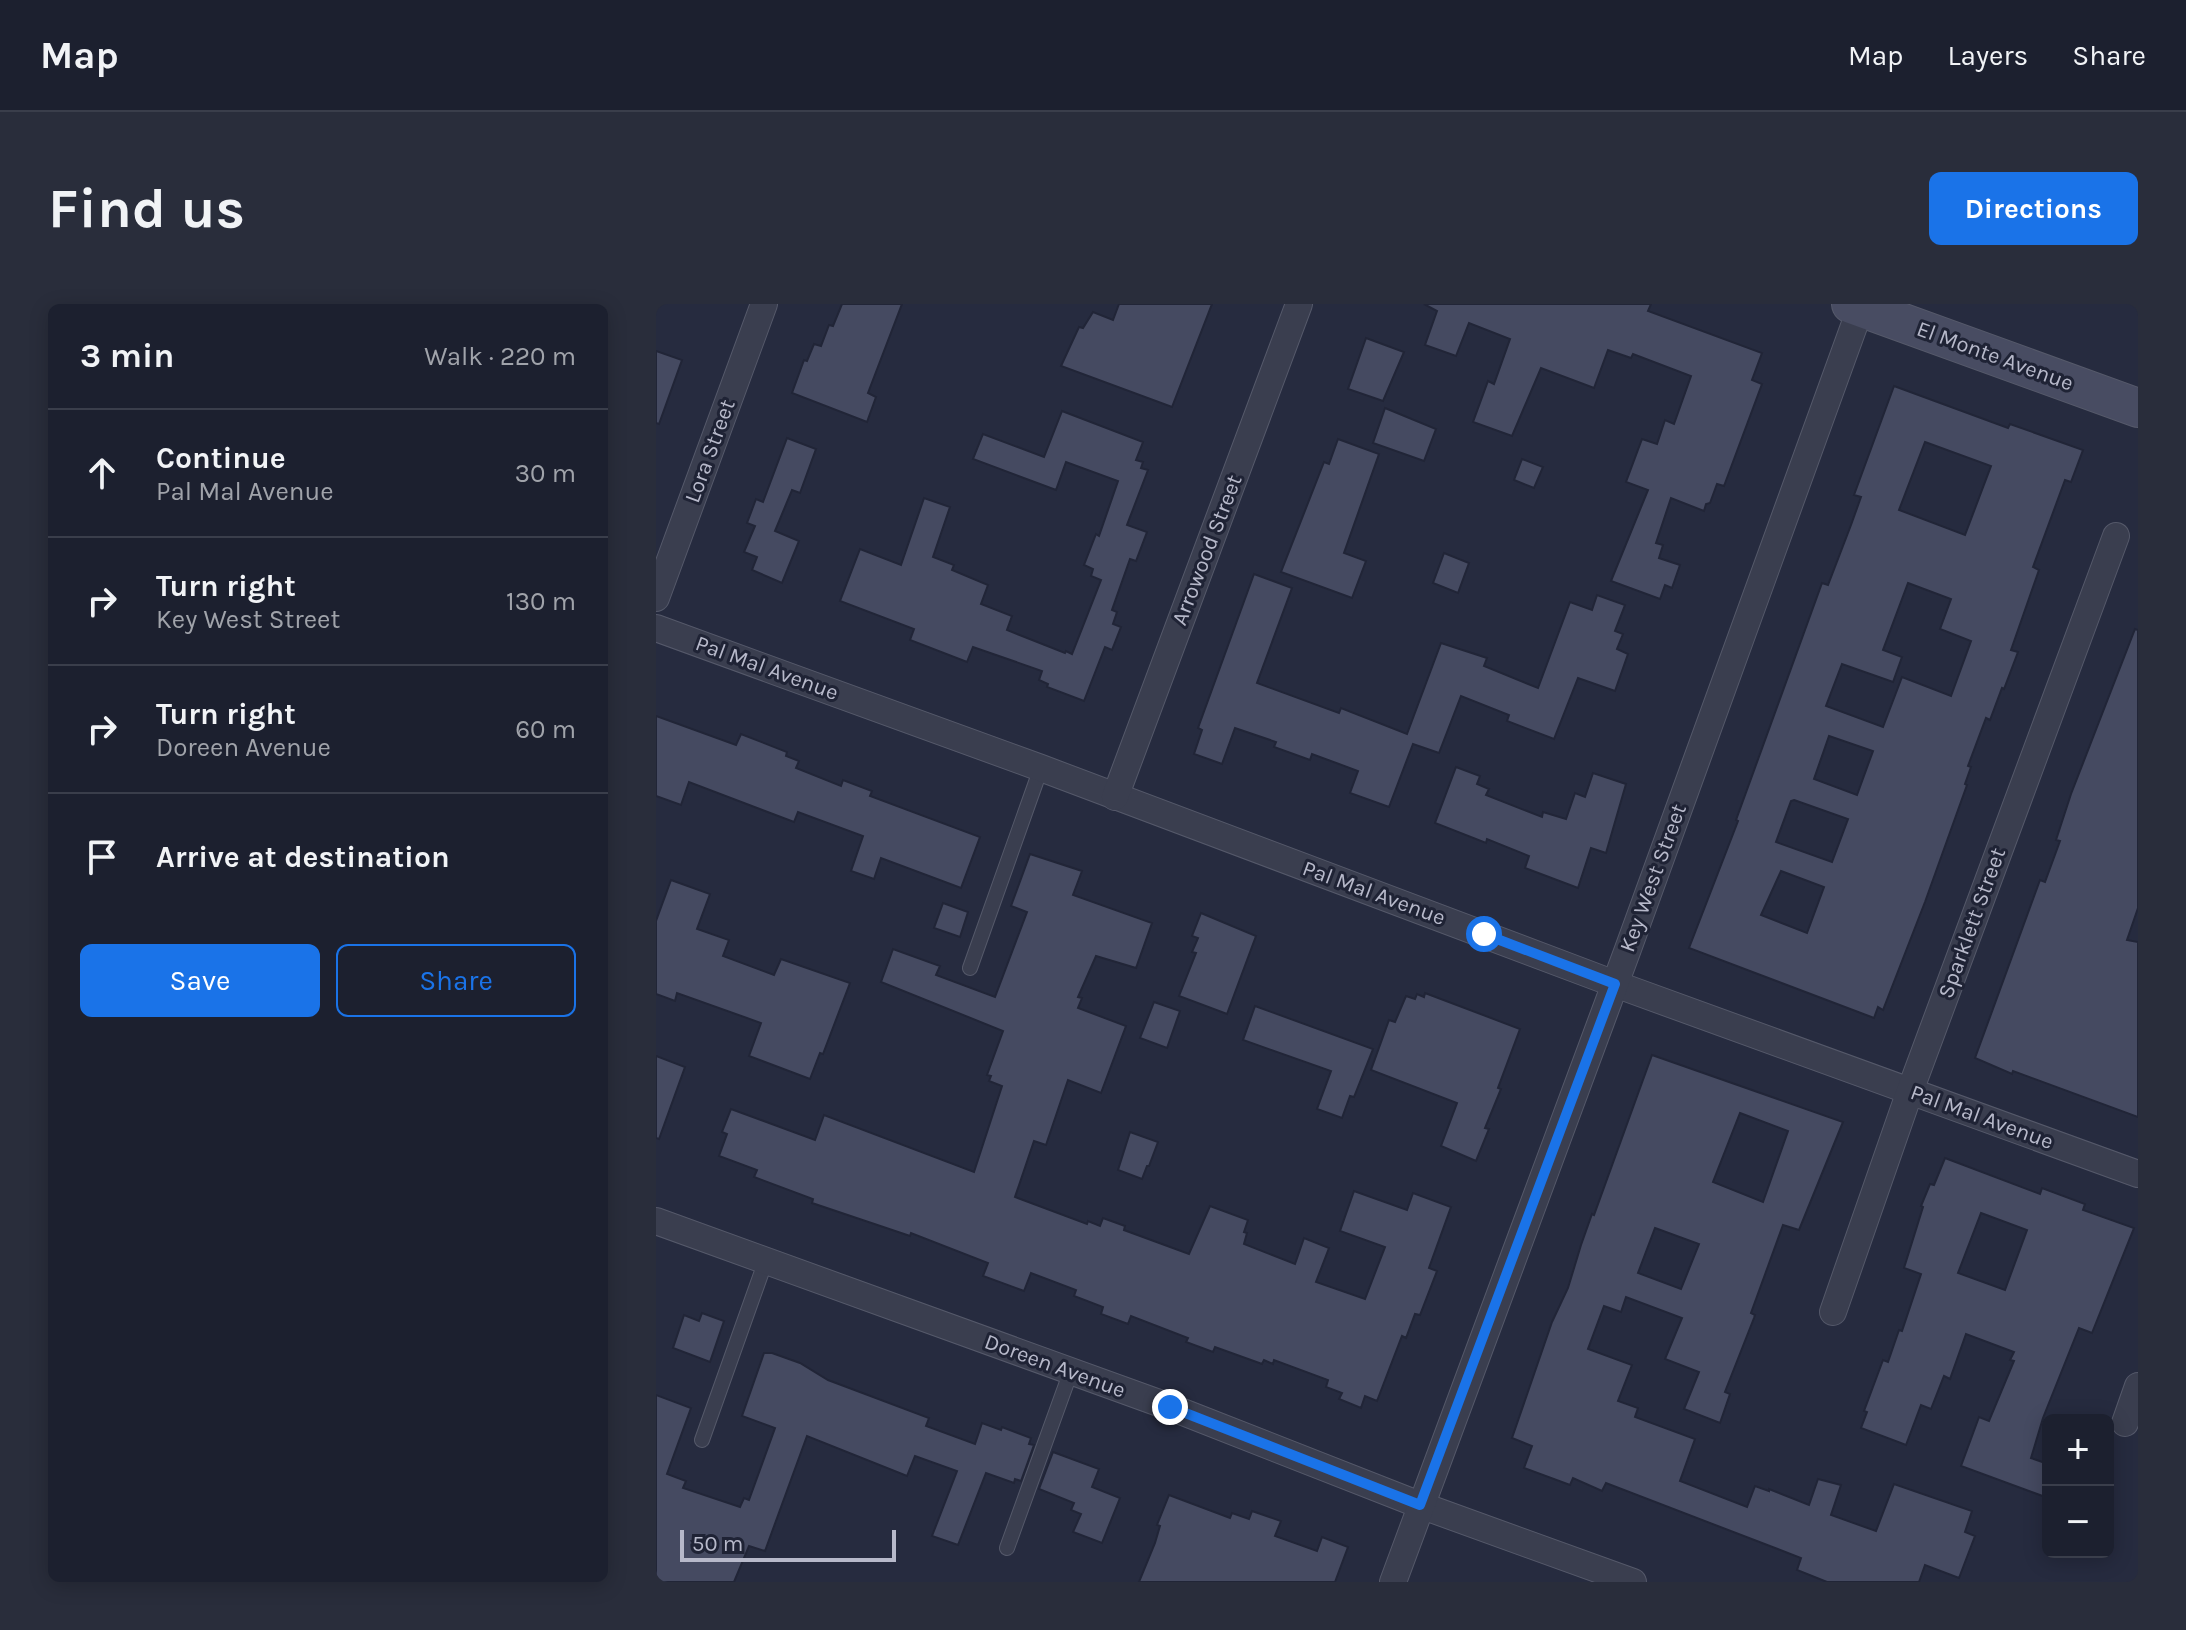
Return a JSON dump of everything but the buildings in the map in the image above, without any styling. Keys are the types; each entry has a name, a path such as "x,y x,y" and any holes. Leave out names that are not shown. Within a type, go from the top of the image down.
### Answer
{"street":[{"name":"Lora Street","path":"656,598 764,304"},
{"name":"Arrowood Street","path":"1115,797 1299,304"},
{"name":"El Monte Avenue","path":"1858,305 2138,408"},
{"name":"Key West Street","path":"1393,1582 1615,984 1858,305"},
{"name":"Sparklett Street","path":"1833,1312 1910,1091 2116,536"},
{"name":"Pal Mal Avenue","path":"656,628 1041,768 1615,984 2138,1174"},
{"name":"Doreen Avenue","path":"656,1221 1170,1407 1420,1505 1633,1582"},
{"path":"2125,1423 2138,1386"}],"lane":[{"path":"970,968 1041,768"},
{"path":"702,1440 766,1260"},
{"path":"1007,1548 1071,1371"}],"route":[{"path":"1170,1407 1420,1505 1615,984 1484,934"}]}
